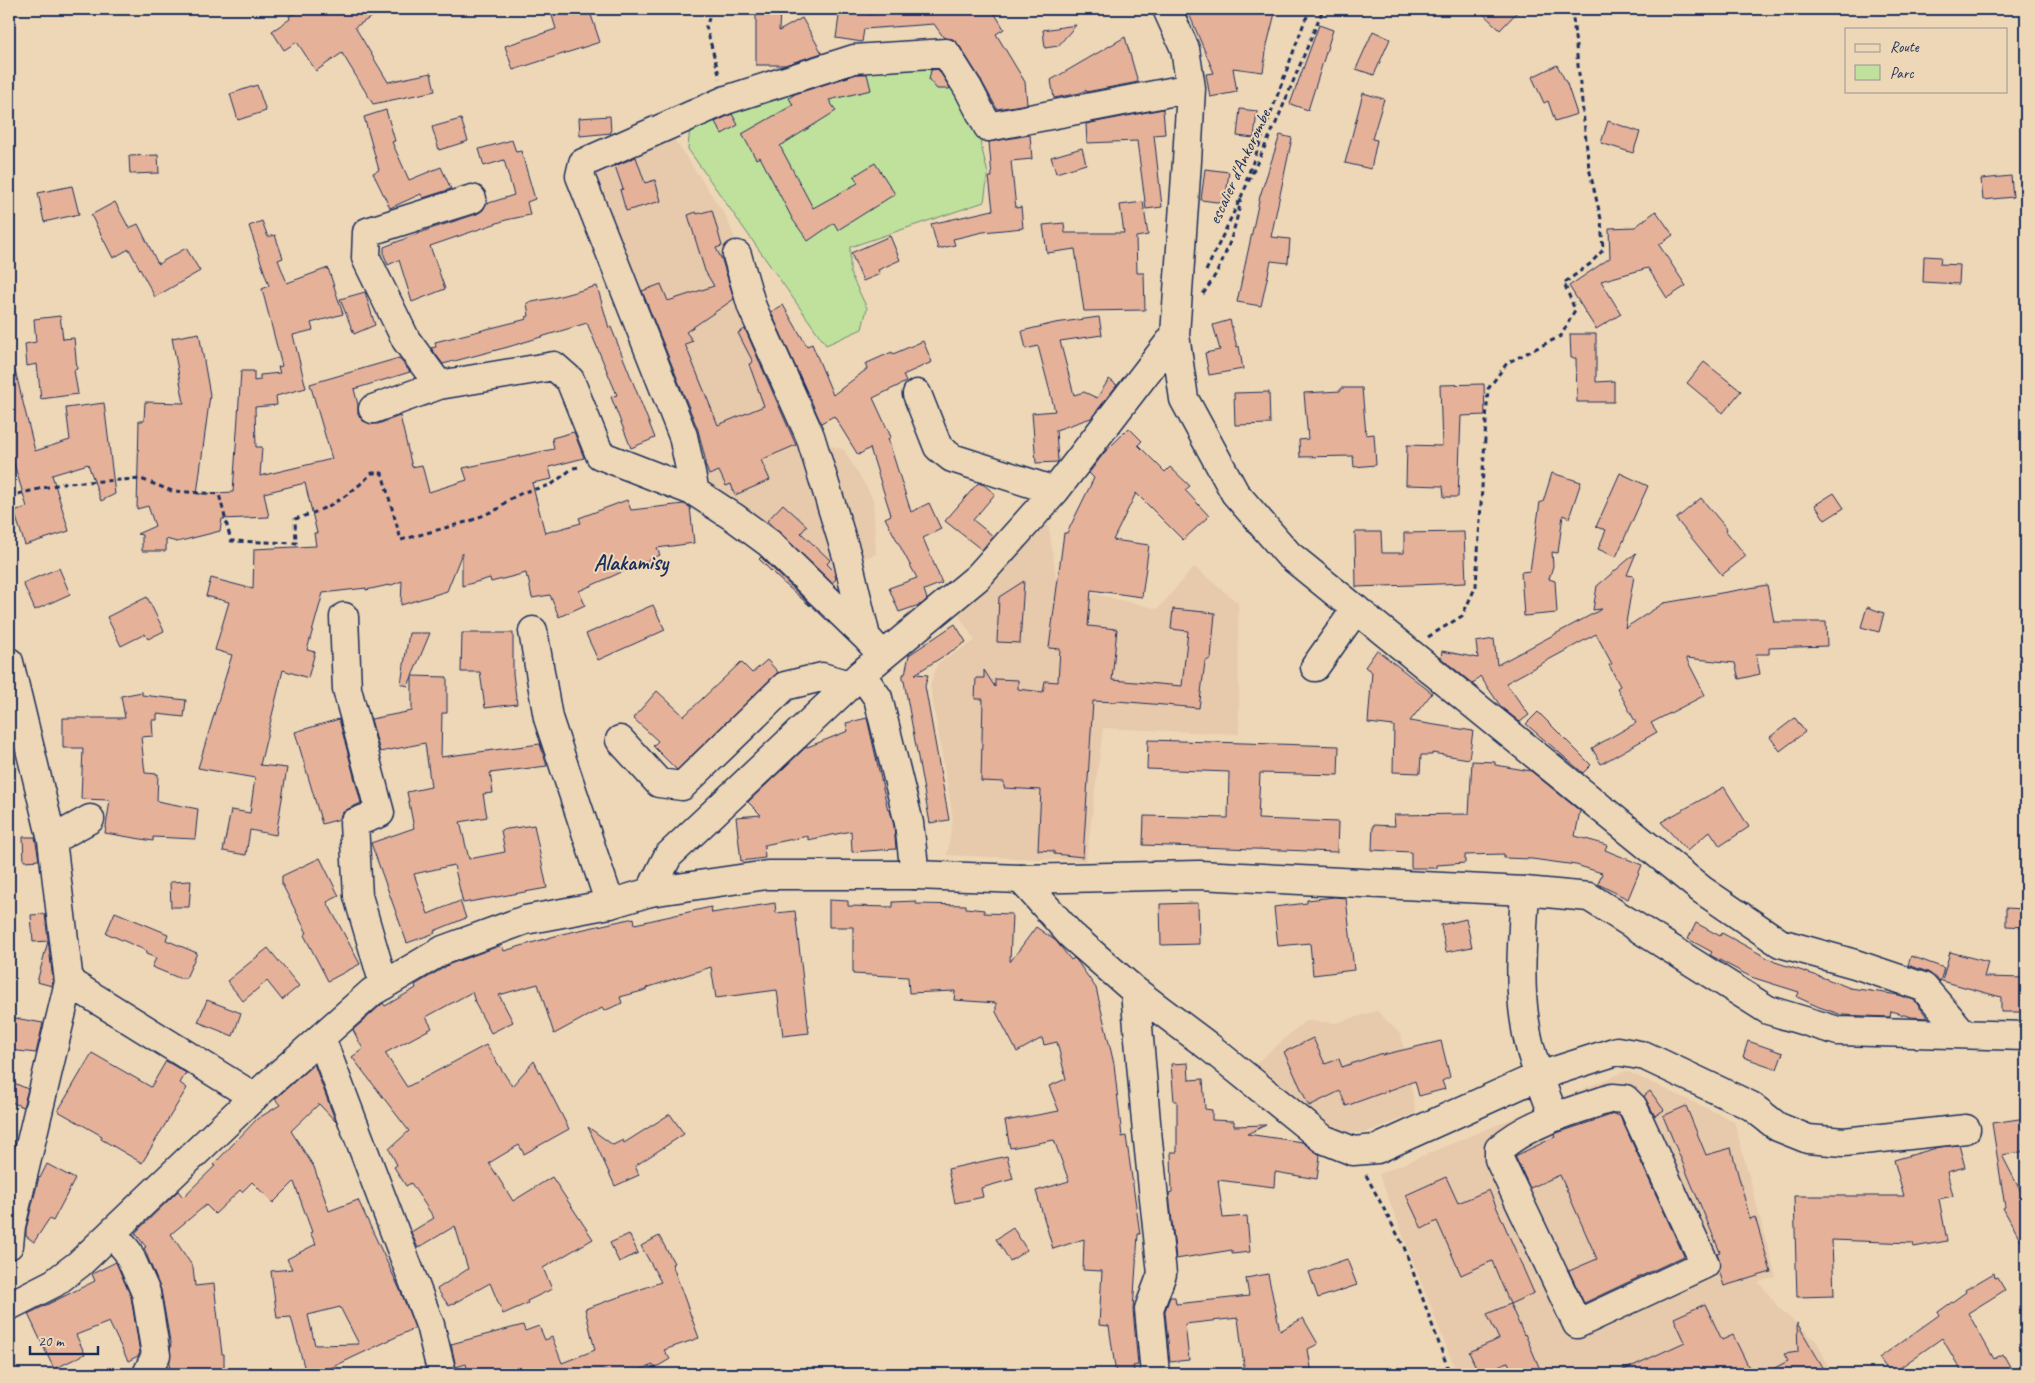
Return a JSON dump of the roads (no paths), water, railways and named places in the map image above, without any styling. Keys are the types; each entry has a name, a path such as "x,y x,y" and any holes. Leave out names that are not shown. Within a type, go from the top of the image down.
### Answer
{"street":[{"path":"1167,9 1185,49 1190,88 1175,335 1184,399 1236,493 1288,554 1702,890 1780,943 1855,964 1923,987 1963,1033"},
{"path":"695,492 683,436 580,176 583,163 726,100 854,60 946,52 968,88 988,127 1190,88"},
{"path":"440,385 406,340 366,258 367,232 472,199"},
{"path":"737,255 752,307 810,436 874,646"},
{"path":"650,892 668,856 855,679 874,646 978,577 1055,491 1175,335"},
{"path":"373,409 440,385 554,366 570,380 600,455 695,492 769,543 874,646"},
{"path":"917,394 938,447 952,458 1055,491"},
{"path":"1315,667 1356,609"},
{"path":"344,616 347,689 380,814 354,823 358,896 384,985"},
{"path":"533,631 548,718 610,904"},
{"path":"9,662 52,840 69,982 11,1226 9,1244"},
{"path":"620,740 659,783 682,786 785,686 822,676 855,679 878,698 909,823 914,875"},
{"path":"52,840 90,819"},
{"path":"9,1306 54,1283 79,1264 254,1097 372,992 443,950 524,920 610,904 650,892 767,875 914,875 1021,879 1199,875 1525,891 1589,897 1768,1010 1838,1031 2026,1036"},
{"path":"1021,879 1070,936 1135,991 1208,1046 1323,1139 1354,1151 1377,1149 1540,1076 1617,1051 1645,1056 1751,1106 1778,1127 1808,1139 1844,1142 1966,1129"},
{"path":"1525,891 1522,958 1524,1022 1554,1117"},
{"path":"69,982 254,1097"},
{"path":"1135,991 1162,1274 1149,1309 1155,1374"},
{"path":"321,1038 430,1325 442,1374"},
{"path":"1612,1098 1625,1099 1633,1107 1705,1264 1577,1324 1499,1159 1499,1149 1506,1142 1554,1117 1612,1098"},
{"path":"112,1233 128,1252 146,1293 156,1355 147,1374"}],"district":[{"name":"Alakamisy","path":"631,562"}]}
